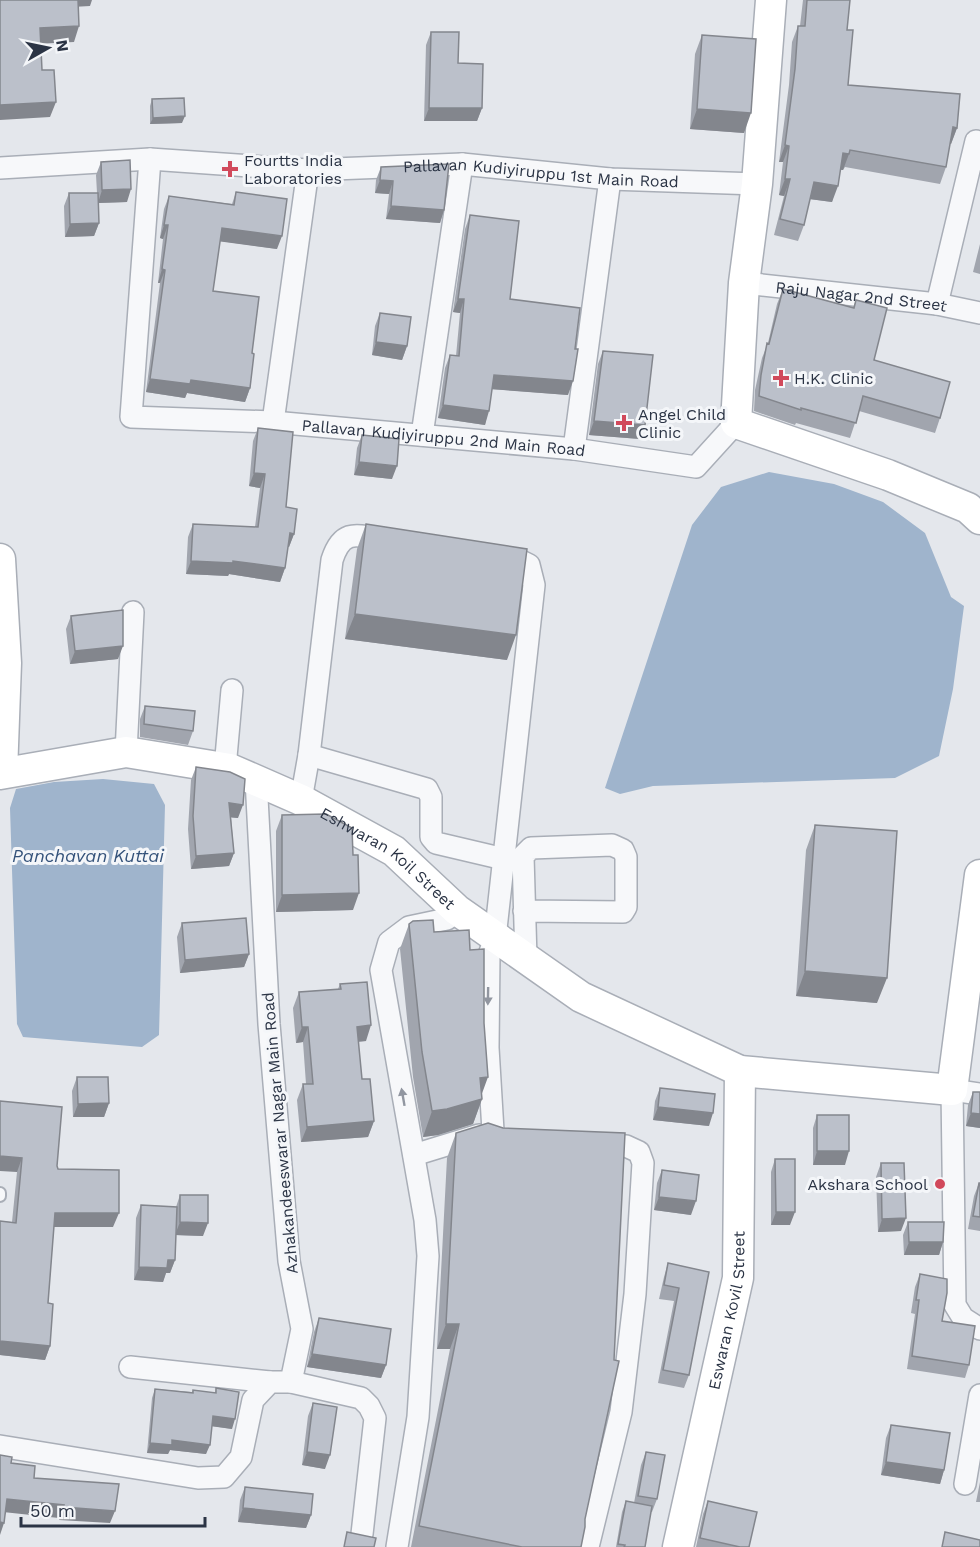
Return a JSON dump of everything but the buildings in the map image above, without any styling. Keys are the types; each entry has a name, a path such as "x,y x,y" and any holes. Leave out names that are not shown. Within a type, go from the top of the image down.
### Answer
{"street":[{"path":"771,0 756,184 744,283 736,423 888,475 968,508 980,519"},
{"path":"937,304 976,141"},
{"name":"Pallavan Kudiyiruppu 1st Main Road","path":"0,168 150,159 308,170 462,164 610,179 756,184"},
{"name":"Pallavan Kudiyiruppu 2nd Main Road","path":"150,159 131,417 273,422 422,435 574,449 696,467 736,423"},
{"path":"422,435 462,164"},
{"path":"273,422 308,170"},
{"path":"574,449 610,179"},
{"name":"Raju Nagar 2nd Street","path":"744,283 937,304 980,313"},
{"path":"301,800 309,755 332,560 339,543 346,537 354,536 410,544"},
{"path":"476,555 521,561 529,565 534,585 495,938 489,955 488,1048 494,1140 527,1142"},
{"path":"0,561 2,637 6,663 1,773"},
{"path":"126,752 133,612"},
{"path":"225,768 232,690"},
{"name":"Eshwaran Koil Street","path":"1,773 126,752 225,768 301,800 394,850 457,910 581,997 740,1071 966,1092"},
{"path":"309,755 427,789 431,797 431,837 436,843 504,859"},
{"name":"Azhakandeeswarar Nagar Main Road","path":"0,1446 198,1478 224,1477 241,1457 253,1400 281,1382 302,1329 289,1261 274,1083 256,780"},
{"path":"524,911 623,912 626,906 626,857 623,850 612,845 531,848 523,856 524,911 526,959"},
{"path":"980,875 955,1305 963,1318 980,1329"},
{"path":"397,1547 418,1417 428,1256 425,1220 381,970 389,942 410,927 447,919 457,910"},
{"name":"Eswaran Kovil Street","path":"678,1547 738,1278 740,1071"},
{"path":"414,1155 493,1131"},
{"path":"571,1144 626,1146 639,1152 643,1163 635,1294 621,1412 588,1547"},
{"path":"130,1366 281,1382 361,1398 369,1406 375,1418 362,1534"},
{"path":"965,1484 980,1395"}],"water":[{"path":"769,472 834,484 883,502 925,533 951,597 964,606 953,689 939,756 895,778 653,786 620,794 605,788 692,525 721,487"},
{"name":"Panchavan Kuttai","path":"103,779 154,784 165,805 159,1035 142,1047 23,1037 17,1024 10,808 16,789 54,782"}],"place":[{"name":"Fourtts India Laboratories","path":"230,169"},
{"name":"H.K. Clinic","path":"781,378"},
{"name":"Angel Child Clinic","path":"624,423"},
{"name":"Akshara School","path":"940,1184"}]}
